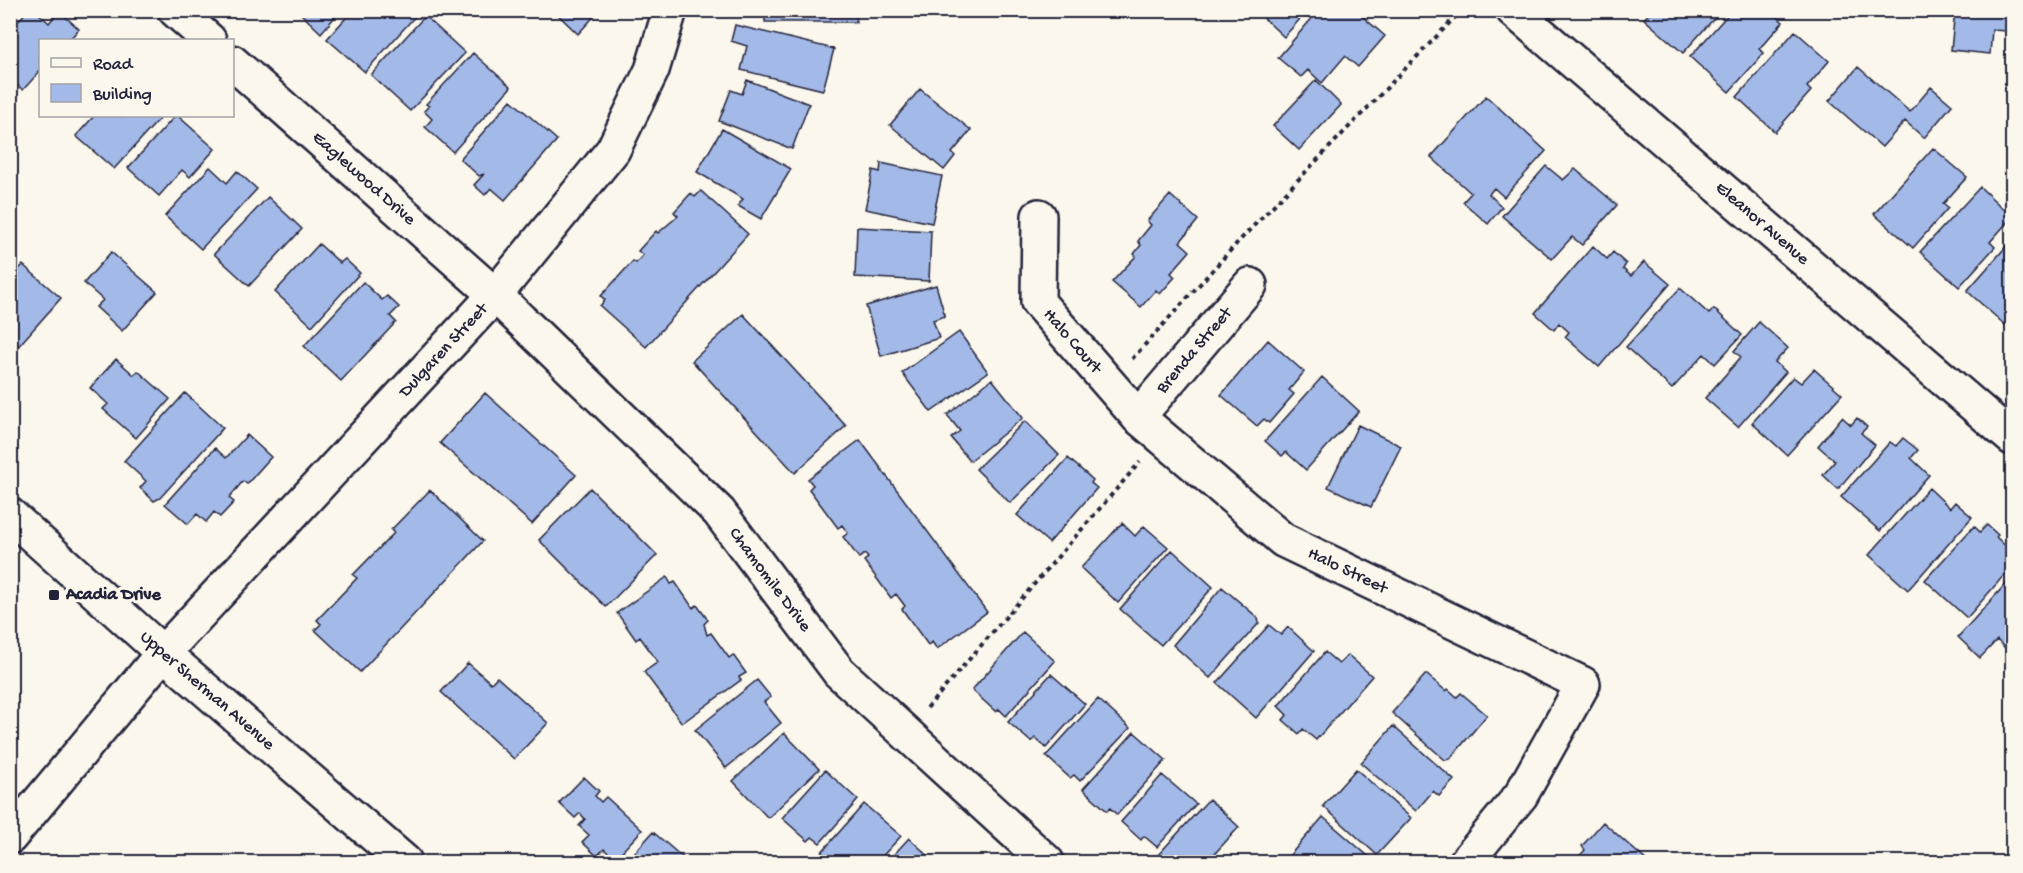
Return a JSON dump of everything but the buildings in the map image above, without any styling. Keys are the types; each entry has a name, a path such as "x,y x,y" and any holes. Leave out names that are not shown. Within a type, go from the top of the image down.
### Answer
{"street":[{"path":"175,10 208,39"},
{"name":"Dulgaren Street","path":"163,653 495,295 613,150 652,70 670,10"},
{"name":"Eleanor Avenue","path":"1513,10 2013,438"},
{"name":"Eaglewood Drive","path":"234,64 495,295"},
{"name":"Halo Court","path":"1039,216 1038,302 1109,384 1150,427"},
{"name":"Brenda Street","path":"1150,427 1250,285"},
{"name":"Chamomile Drive","path":"495,295 719,512 839,672 1047,862"},
{"name":"Halo Street","path":"1150,427 1283,540 1583,684 1521,795 1466,862"},
{"name":"Upper Sherman Avenue","path":"10,516 163,653 405,862"},
{"path":"10,837 163,653"}],"path":[{"path":"1109,384 1238,242 1462,10"},
{"path":"905,733 1150,427"}],"place":[{"name":"Acadia Drive","path":"54,595"}]}
